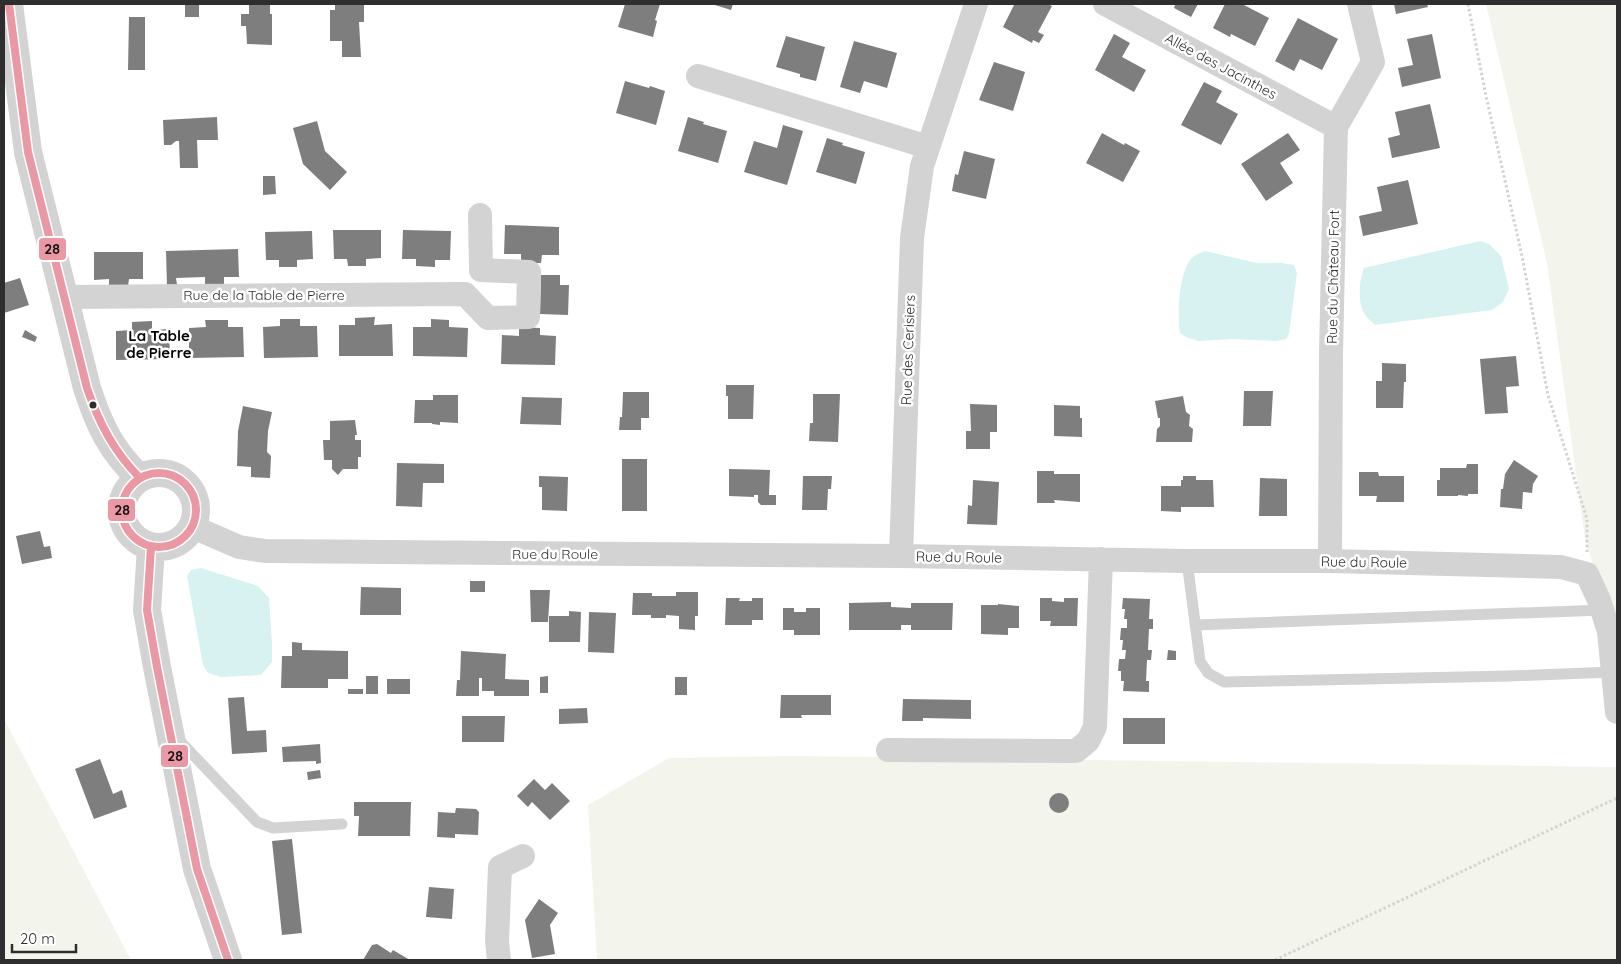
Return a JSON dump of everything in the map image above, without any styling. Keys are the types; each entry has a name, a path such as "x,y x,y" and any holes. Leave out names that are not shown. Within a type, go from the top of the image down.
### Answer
{"street":[{"path":"9,4 28,152 87,388 94,412 108,441 140,478"},
{"name":"Rue des Cerisiers","path":"901,556 912,238 922,166 976,4"},
{"name":"Allée des Jacinthes","path":"1105,4 1336,127"},
{"name":"Rue du Château Fort","path":"1330,561 1331,353 1336,127 1372,62 1359,4"},
{"path":"698,76 928,147"},
{"path":"480,215 481,270 465,294 488,318 528,317 529,272 481,270"},
{"name":"Rue de la Table de Pierre","path":"64,297 465,294"},
{"path":"151,473 175,476 185,482 192,492 196,503 197,516 193,527 186,537 175,544 163,548 151,547 139,542 130,534 124,522 122,510 124,497 130,486 140,478 151,473"},
{"name":"Rue du Roule","path":"193,527 239,547 265,551 1330,561 1561,567 1587,574"},
{"path":"151,547 147,610 169,730 197,869 228,960"},
{"path":"888,750 1076,751 1088,741 1095,727 1101,560"},
{"path":"1587,574 1603,610 1609,632 1617,712"},
{"path":"499,960 497,941 500,867 523,856"}],"lane":[{"path":"1186,561 1200,661 1208,673 1224,682 1613,672"},
{"path":"1195,625 1603,610"},
{"path":"169,730 257,822 273,828 342,824"}],"path":[{"path":"1468,4 1486,96 1522,256 1548,394 1587,519 1587,574"},
{"path":"1275,960 1617,798"}],"shaded area":[{"path":"1486,4 1617,4 1617,640 1585,539 1547,263"},
{"path":"4,719 131,960 4,960"},
{"path":"794,756 1617,767 1617,960 597,960 588,805 669,758"}],"water":[{"path":"1480,241 1489,244 1501,256 1509,289 1503,302 1492,310 1375,325 1366,316 1360,299 1361,279 1364,268"},
{"path":"1205,251 1257,263 1294,265 1297,273 1289,334 1286,339 1276,341 1231,339 1198,341 1180,333 1179,305 1184,274 1192,258"},
{"path":"201,568 258,586 269,598 272,662 261,675 221,677 208,673 203,665 187,576 191,570"}],"building":[{"path":"185,4 199,4 199,17 185,17"},
{"path":"249,4 270,4 270,14 272,14 272,45 247,44 246,26 241,26 241,14 249,14"},
{"path":"335,4 364,4 364,22 359,22 361,57 342,57 342,41 330,41 330,10 335,10"},
{"path":"625,4 660,4 655,20 657,21 653,37 618,27"},
{"path":"715,4 733,4 731,10"},
{"path":"1012,4 1047,4 1052,6 1038,32 1044,35 1039,43 1033,40 1032,43 1003,27 1014,5"},
{"path":"1173,4 1198,4 1191,17 1174,8 1175,5"},
{"path":"1225,4 1242,4 1269,18 1255,46 1231,34 1230,37 1213,28"},
{"path":"1394,4 1427,4 1428,7 1396,14"},
{"path":"129,17 145,17 145,70 128,70"},
{"path":"1298,18 1338,39 1322,70 1300,59 1294,71 1275,61"},
{"path":"1114,34 1130,43 1122,57 1146,70 1134,92 1095,70"},
{"path":"1432,34 1441,78 1402,87 1398,68 1413,65 1407,39"},
{"path":"786,36 825,47 816,81 800,77 800,74 776,67"},
{"path":"854,41 897,53 887,88 864,81 860,93 840,87"},
{"path":"994,62 1025,72 1013,111 979,100"},
{"path":"625,81 665,91 656,125 616,113"},
{"path":"1204,82 1222,91 1216,102 1238,114 1221,145 1181,125"},
{"path":"1430,104 1440,148 1392,158 1388,138 1400,135 1395,112"},
{"path":"217,117 218,140 197,140 198,168 180,168 179,141 171,145 164,145 163,120"},
{"path":"688,117 704,122 703,124 727,131 718,163 678,151"},
{"path":"317,121 325,151 347,172 330,190 303,164 293,128"},
{"path":"783,125 803,131 787,185 744,172 754,141 777,148"},
{"path":"1102,133 1140,151 1123,182 1086,163"},
{"path":"1288,133 1300,150 1280,163 1293,183 1266,201 1241,164"},
{"path":"827,138 865,152 856,184 816,172"},
{"path":"964,151 995,159 986,199 952,191 955,174 958,175"},
{"path":"263,176 275,176 276,194 263,195"},
{"path":"1408,180 1418,224 1363,236 1359,216 1382,211 1377,187"},
{"path":"505,225 559,227 559,255 542,255 541,263 521,263 521,254 504,254"},
{"path":"333,230 381,230 381,258 366,259 366,266 348,266 347,259 334,259"},
{"path":"403,230 451,231 450,260 435,260 435,267 416,266 416,259 402,259"},
{"path":"312,231 313,259 297,260 297,267 279,267 279,260 266,260 265,232"},
{"path":"238,249 239,277 224,277 224,285 205,285 205,277 176,278 177,285 167,286 166,251"},
{"path":"94,252 143,252 143,279 129,279 128,286 109,287 109,279 94,280"},
{"path":"541,275 560,275 560,285 569,285 568,315 540,314"},
{"path":"20,278 29,305 4,313 4,283"},
{"path":"375,317 374,325 392,324 393,356 339,356 339,325 355,325 355,318"},
{"path":"280,319 300,319 300,326 317,326 318,357 264,358 263,327 280,326"},
{"path":"431,319 449,320 449,327 468,328 467,357 413,356 413,327 431,327"},
{"path":"205,320 228,320 228,327 243,327 244,357 189,358 189,328 206,327"},
{"path":"152,321 152,330 169,329 170,359 116,360 116,331 132,330 132,322"},
{"path":"519,327 540,328 540,335 556,336 555,365 501,364 502,335 519,336"},
{"path":"25,330 37,337 35,342 22,337"},
{"path":"1516,356 1519,386 1506,387 1508,413 1485,414 1480,359"},
{"path":"1382,363 1406,364 1403,408 1376,408 1376,381 1382,381"},
{"path":"726,385 754,385 753,419 728,419"},
{"path":"1244,391 1273,391 1271,426 1243,426"},
{"path":"623,392 649,392 649,418 641,418 641,430 619,430 620,417 622,417"},
{"path":"813,394 840,394 838,442 809,441 810,423 813,423"},
{"path":"433,395 458,395 458,423 440,422 440,425 414,423 415,400 433,400"},
{"path":"1183,396 1186,412 1190,415 1189,426 1193,429 1192,442 1156,442 1160,418 1158,418 1155,401"},
{"path":"522,397 562,398 561,425 520,424"},
{"path":"970,404 997,405 997,432 990,432 990,449 966,449 966,431 971,431"},
{"path":"1054,405 1080,406 1082,437 1054,436"},
{"path":"243,406 272,412 268,431 267,452 271,456 270,478 251,477 251,467 237,466 238,431"},
{"path":"355,420 357,435 355,435 355,440 361,440 361,457 358,457 358,469 343,469 338,475 332,469 332,460 324,460 323,440 330,440 330,421"},
{"path":"622,459 647,459 647,511 622,511"},
{"path":"1514,460 1538,476 1533,484 1532,493 1523,492 1522,509 1500,507 1501,489 1503,489 1505,474"},
{"path":"397,463 444,464 444,483 423,483 422,507 396,506"},
{"path":"1467,464 1478,464 1478,494 1468,494 1468,496 1437,496 1437,480 1440,480 1440,468 1466,468"},
{"path":"729,469 770,470 769,495 776,495 776,505 761,505 758,502 758,495 754,495 754,497 729,496"},
{"path":"1037,471 1054,471 1054,474 1080,474 1080,502 1054,500 1055,503 1037,503"},
{"path":"1359,472 1378,472 1379,476 1404,476 1404,502 1376,502 1377,496 1359,496"},
{"path":"539,476 568,477 567,511 542,510 542,487 539,487"},
{"path":"803,476 832,476 831,489 828,489 827,510 802,510"},
{"path":"1183,476 1196,476 1196,480 1213,480 1214,507 1181,507 1181,512 1161,511 1161,486 1181,486"},
{"path":"1260,478 1287,479 1287,516 1259,516"},
{"path":"973,480 999,482 997,525 967,524 968,505 972,506"},
{"path":"40,531 44,547 50,546 52,558 22,564 16,536"},
{"path":"470,581 485,581 485,592 470,592"},
{"path":"361,587 401,588 401,615 360,615"},
{"path":"530,590 550,590 548,622 531,622"},
{"path":"676,592 698,592 698,616 695,616 695,630 679,629 679,616 666,615 666,618 651,618 651,615 632,615 633,593 652,593 652,596 676,596"},
{"path":"726,598 740,598 739,601 752,601 752,598 763,598 763,620 752,620 752,625 725,625"},
{"path":"1040,598 1052,598 1052,601 1064,602 1064,598 1078,598 1077,626 1050,626 1051,621 1040,621"},
{"path":"1123,598 1150,599 1149,619 1153,619 1153,629 1149,629 1148,650 1152,650 1151,660 1147,660 1146,681 1149,681 1149,692 1123,691 1124,681 1121,681 1121,671 1118,671 1119,659 1125,659 1126,650 1122,650 1123,640 1120,640 1121,628 1127,628 1127,619 1124,619 1125,609 1122,609"},
{"path":"891,602 891,607 911,608 911,603 953,603 952,630 911,630 911,625 901,625 901,630 849,630 849,603"},
{"path":"981,605 1019,606 1019,628 1008,628 1008,635 981,634"},
{"path":"783,608 794,608 794,612 806,612 806,608 820,608 820,635 794,635 794,630 783,630"},
{"path":"569,611 581,612 580,642 549,642 549,616 569,616"},
{"path":"589,612 616,613 614,653 588,652"},
{"path":"292,642 302,643 302,650 348,651 348,679 328,679 328,688 281,688 282,656 292,656"},
{"path":"1168,650 1176,651 1176,660 1167,660"},
{"path":"461,651 506,654 505,679 529,680 529,696 494,696 494,691 482,691 482,678 479,678 479,696 456,696 457,680 460,680"},
{"path":"366,676 378,676 378,694 366,694"},
{"path":"548,676 548,693 540,693 540,677"},
{"path":"675,677 687,677 687,695 675,695"},
{"path":"387,679 410,679 410,694 387,694"},
{"path":"348,689 363,689 363,694 348,694"},
{"path":"781,695 831,695 831,715 801,715 802,718 780,718"},
{"path":"244,697 247,731 266,730 267,752 232,754 228,698"},
{"path":"903,699 971,700 971,719 923,718 923,721 902,721"},
{"path":"587,708 588,723 559,724 559,709"},
{"path":"462,716 505,716 504,742 462,742"},
{"path":"1123,718 1165,718 1165,744 1123,744"},
{"path":"320,744 321,763 316,764 316,761 283,762 282,747"},
{"path":"100,759 113,794 122,790 127,807 94,819 75,769"},
{"path":"320,770 321,778 308,780 307,772"},
{"path":"534,779 545,790 552,783 570,801 550,820 532,802 528,807 517,796"},
{"path":"1055,793 1063,793 1069,799 1069,807 1063,813 1055,813 1049,807 1049,799"},
{"path":"354,802 411,802 410,836 358,836 359,816 354,816"},
{"path":"456,808 476,809 479,812 478,835 455,834 455,838 437,837 438,812 455,813"},
{"path":"292,839 302,933 282,935 272,841"},
{"path":"429,887 454,889 452,919 426,917"},
{"path":"539,899 558,913 550,925 555,954 532,958 525,920"},
{"path":"377,944 391,953 393,950 410,960 363,960 372,945"}],"transit line":[{"name":"28","path":"9,4 28,152 87,388 108,436 122,458 140,478"},
{"name":"28","path":"152,473 166,473 180,479 190,489 196,503 196,510 194,524 180,541 166,547 152,547 138,541 128,531 122,517 122,503 128,489 138,479 152,473"},
{"name":"28","path":"151,547 147,610 157,667 197,869 228,960"}],"district":[{"name":"La Table de Pierre","path":"159,344"}]}
